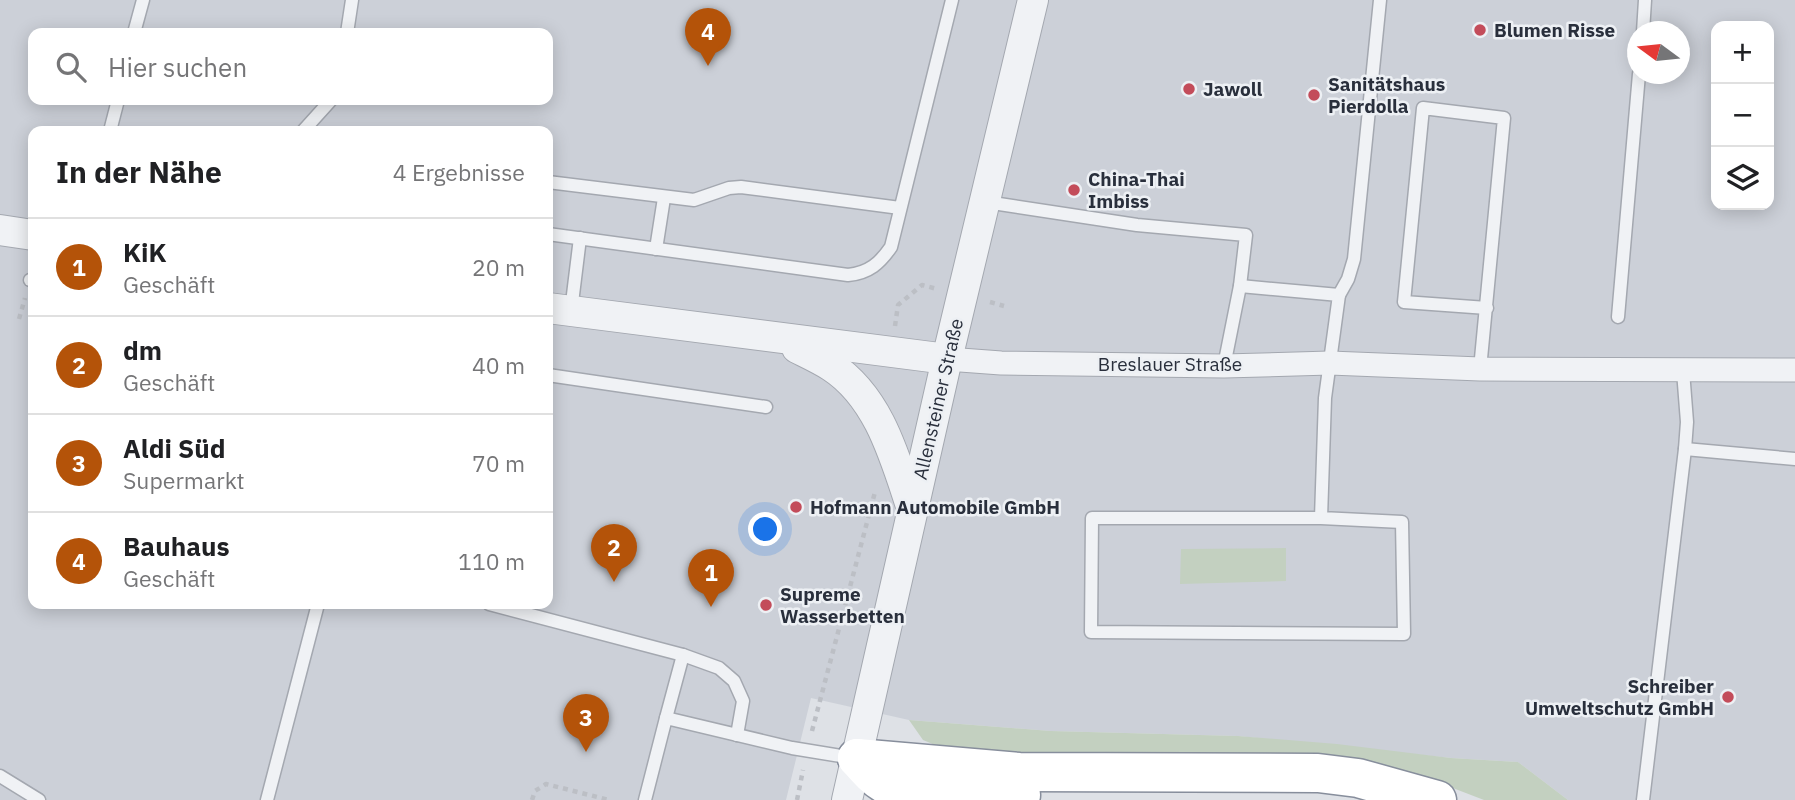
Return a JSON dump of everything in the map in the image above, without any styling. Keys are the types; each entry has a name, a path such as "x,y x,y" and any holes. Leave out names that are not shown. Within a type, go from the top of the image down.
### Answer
{"highway":[{"path":"857,758 887,786 944,798 1299,788 1345,794 1362,800"},
{"path":"857,758 1019,772 1318,774 1358,778 1437,800"}],"street":[{"name":"Allensteiner Straße","path":"848,800 912,510 985,202 1028,1"},
{"path":"0,230 28,234"},
{"name":"Breslauer Straße","path":"559,310 947,359 1001,363 1224,366 1330,363 1480,369 1795,370"},
{"path":"782,339 832,366 860,394 886,435 912,510"}],"lane":[{"path":"135,28 143,0"},
{"path":"348,28 352,0"},
{"path":"553,235 848,275 860,274 873,268 891,247 952,0"},
{"path":"1321,518 1325,398 1339,295 1348,279 1354,259 1380,0"},
{"path":"1644,21 1645,0"},
{"path":"1618,317 1638,84"},
{"path":"111,126 117,105"},
{"path":"306,126 326,105"},
{"path":"1480,369 1487,308 1504,118 1423,108 1404,302 1487,308"},
{"path":"553,183 694,200 729,188 741,187 901,208"},
{"path":"656,249 664,198"},
{"path":"985,202 1136,225 1246,235 1240,286 1224,366"},
{"path":"559,310 580,239"},
{"path":"1240,286 1339,295"},
{"path":"1643,800 1685,449 1687,422 1683,371"},
{"path":"553,376 766,407"},
{"path":"1685,449 1795,459"},
{"path":"1092,518 1321,518 1402,522 1404,634 1091,632 1092,518"},
{"path":"267,800 317,609"},
{"path":"525,609 709,663 728,675 740,690 743,701 737,735"},
{"path":"645,800 682,655"},
{"path":"666,718 808,751 857,758"},
{"path":"0,776 39,800"}],"path":[{"path":"797,800 818,704 876,490"},
{"path":"532,800 535,791 546,784 609,800"}],"shaded area":[{"path":"0,0 1795,0 1795,800 1568,800 1518,762 1451,758 1238,736 1051,731 909,720 811,698 786,800 0,800"}],"green space":[{"path":"1286,548 1286,581 1180,584 1181,549"},
{"path":"909,720 1051,731 1238,736 1337,744 1451,758 1518,762 1568,800 1484,800 1432,780 1007,757 940,747 923,740"}],"place":[{"name":"Blumen Risse","path":"1480,30"},
{"name":"Bauhaus","path":"708,66"},
{"name":"Jawoll","path":"1189,89"},
{"name":"Sanitätshaus Pierdolla","path":"1314,95"},
{"name":"China-Thai Imbiss","path":"1074,190"},
{"name":"Hofmann Automobile GmbH","path":"796,507"},
{"name":"dm","path":"614,582"},
{"name":"Supreme Wasserbetten","path":"766,605"},
{"name":"KiK","path":"711,607"},
{"name":"Schreiber Umweltschutz GmbH","path":"1728,697"},
{"name":"Aldi Süd","path":"586,752"}]}
